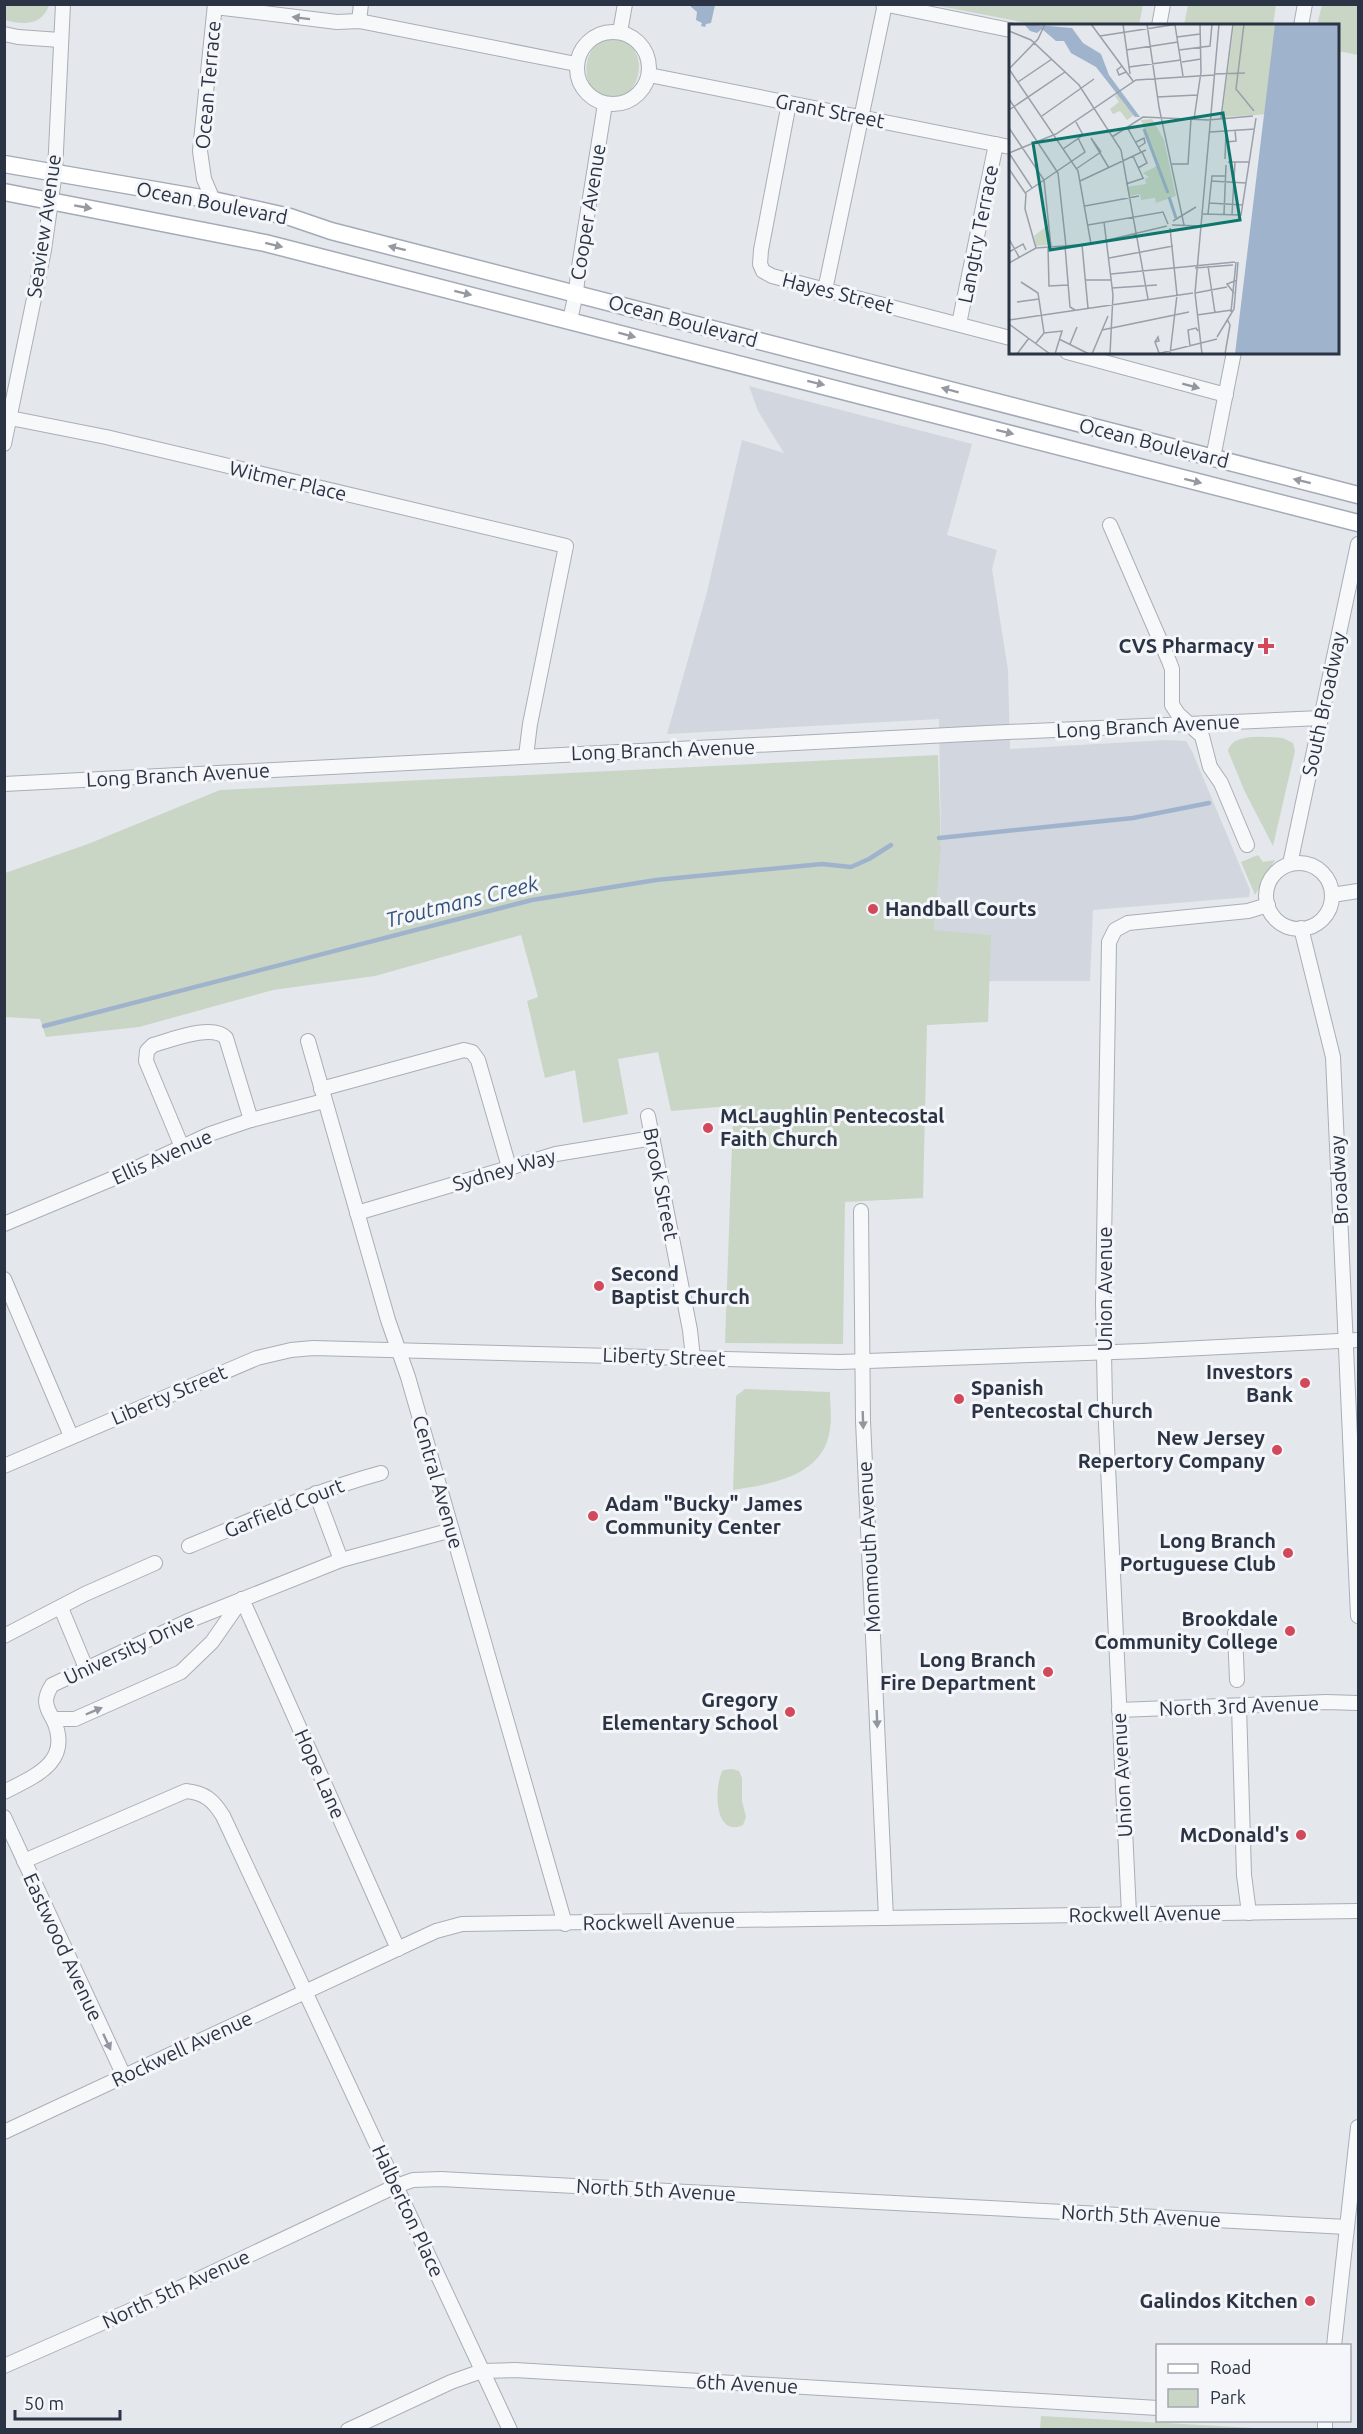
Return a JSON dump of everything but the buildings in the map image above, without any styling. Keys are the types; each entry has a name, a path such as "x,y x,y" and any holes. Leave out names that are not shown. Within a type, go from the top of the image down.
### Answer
{"main road":[{"name":"Ocean Boulevard","path":"4,164 213,200 290,217 331,231 1359,495"},
{"name":"Ocean Boulevard","path":"4,192 255,241 1359,523"}],"street":[{"name":"Seaview Avenue","path":"4,444 10,418 11,380 44,250 55,172 63,4"},
{"path":"359,21 362,4"},
{"path":"620,33 625,4"},
{"path":"1159,24 1163,4"},
{"path":"1301,24 1305,4"},
{"path":"825,290 885,5 1009,30"},
{"path":"215,6 337,22 359,21 576,64"},
{"name":"Ocean Terrace","path":"213,200 204,179 200,151 215,6"},
{"path":"608,32 620,33 637,40 643,48 647,56 649,75 638,95 628,102 617,105 605,104 595,101 580,85 576,64 587,43 596,36 608,32"},
{"path":"4,34 60,40"},
{"name":"Grant Street","path":"649,75 1009,147"},
{"name":"Hayes Street","path":"789,103 760,264 763,271 772,276 1009,337"},
{"name":"Cooper Avenue","path":"570,320 605,104"},
{"name":"Langtry Terrace","path":"959,324 996,144"},
{"path":"1213,458 1234,354"},
{"path":"1093,356 1157,377 1226,395"},
{"name":"Witmer Place","path":"10,418 105,437 566,546 530,724 526,756"},
{"path":"1110,525 1172,669 1172,705 1178,714 1202,736 1209,764 1221,783 1247,845"},
{"name":"South Broadway","path":"1290,864 1359,544"},
{"name":"Long Branch Avenue","path":"4,784 526,756 1321,718"},
{"path":"1299,863 1318,869 1326,876 1332,895 1326,914 1320,921 1301,928 1284,925 1271,913 1266,895 1273,876 1290,864 1299,863"},
{"path":"1332,895 1359,891"},
{"name":"Union Avenue","path":"1129,1914 1104,1352 1109,942 1115,930 1128,923 1248,911 1268,905"},
{"name":"Broadway","path":"1301,928 1331,1041 1333,1057 1352,1340 1359,1616"},
{"path":"182,1147 146,1061 147,1051 153,1045 211,1030 221,1032 226,1038 251,1120"},
{"name":"Central Avenue","path":"308,1041 565,1924"},
{"name":"Ellis Avenue","path":"4,1224 210,1134 322,1095 464,1050 472,1052 478,1060 509,1167"},
{"name":"Brook Street","path":"648,1116 688,1319 693,1358"},
{"name":"Sydney Way","path":"357,1213 556,1154 653,1138"},
{"name":"Monmouth Avenue","path":"861,1211 861,1361 886,1918"},
{"path":"4,1279 71,1436"},
{"name":"Liberty Street","path":"4,1466 269,1354 313,1348 861,1361 1352,1340"},
{"name":"Garfield Court","path":"189,1546 316,1493 381,1473"},
{"path":"316,1493 341,1560"},
{"name":"University Drive","path":"4,1792 45,1771 52,1762 59,1744 57,1728 45,1707 45,1695 52,1685 188,1621 341,1560 452,1530"},
{"path":"4,1636 85,1594 154,1563"},
{"name":"University Drive","path":"53,1719 75,1719 181,1672 212,1642 242,1599"},
{"name":"Hope Lane","path":"242,1599 398,1949"},
{"path":"61,1608 86,1668"},
{"path":"1235,1634 1237,1680"},
{"name":"North 3rd Avenue","path":"1119,1710 1326,1702 1359,1703"},
{"path":"1239,1706 1244,1875 1249,1913"},
{"name":"Halberton Place","path":"24,1861 186,1791 198,1792 208,1797 223,1816 510,2430"},
{"name":"Eastwood Avenue","path":"4,1817 124,2076"},
{"name":"Rockwell Avenue","path":"4,2132 436,1931 462,1924 1359,1911"},
{"path":"1334,2344 1352,2243 1347,2227 1359,2127"},
{"name":"North 5th Avenue","path":"4,2366 152,2301 412,2180 441,2179 1347,2227"},
{"name":"6th Avenue","path":"348,2430 451,2382 482,2372 515,2370 1156,2408"}],"shaded area":[{"path":"749,386 972,444 947,535 997,550 992,569 1008,670 1010,749 1166,740 1186,741 1250,890 1249,897 1093,910 1090,981 989,981 990,935 934,931 941,850 939,719 667,734 707,592 742,440 784,453 758,411"}],"green space":[{"path":"1143,4 1139,24 1032,24 934,5"},
{"path":"1188,4 1276,5 1273,24 1184,24"},
{"path":"4,5 49,5 42,17 37,20 18,23 5,20"},
{"path":"1322,5 1358,5 1358,55 1339,51 1339,24 1317,24"},
{"path":"610,38 624,40 629,44 637,55 639,68 636,82 630,91 622,97 610,100 599,96 592,88 587,66 590,54 598,44"},
{"path":"1243,738 1283,738 1293,743 1295,751 1273,846 1245,792 1228,751 1231,745"},
{"path":"938,755 941,850 934,930 991,935 988,1022 927,1025 923,1198 845,1202 843,1344 725,1343 733,1117 742,1105 671,1111 658,1052 618,1059 628,1114 583,1123 575,1070 545,1078 527,1001 538,997 521,935 375,976 273,990 139,1027 46,1037 40,1019 5,1017 5,873 88,844 220,790"},
{"path":"1258,855 1263,862 1275,860 1255,895 1241,862"},
{"path":"745,1389 830,1392 831,1424 826,1445 818,1458 807,1467 794,1475 764,1485 733,1490 736,1396"},
{"path":"723,1770 739,1771 742,1778 742,1801 746,1817 743,1825 733,1827 726,1824 721,1817 717,1797"},
{"path":"1041,2416 1271,2429 1040,2429"}],"water":[{"path":"689,5 715,5 711,23 706,24 705,27 701,26 702,23 696,20 697,12"}],"waterway":[{"path":"939,838 1133,818 1209,803"},
{"name":"Troutmans Creek","path":"44,1026 532,900 656,880 822,864 851,867 891,845"}],"place":[{"name":"CVS Pharmacy","path":"1266,646"},
{"name":"Handball Courts","path":"873,909"},
{"name":"McLaughlin Pentecostal Faith Church","path":"708,1128"},
{"name":"Second Baptist Church","path":"599,1286"},
{"name":"Investors Bank","path":"1305,1383"},
{"name":"Spanish Pentecostal Church","path":"959,1399"},
{"name":"New Jersey Repertory Company","path":"1277,1450"},
{"name":"Adam \"Bucky\" James Community Center","path":"593,1516"},
{"name":"Long Branch Portuguese Club","path":"1288,1553"},
{"name":"Brookdale Community College","path":"1290,1631"},
{"name":"Long Branch Fire Department","path":"1048,1672"},
{"name":"Gregory Elementary School","path":"790,1712"},
{"name":"McDonald's","path":"1301,1835"},
{"name":"Galindos Kitchen","path":"1310,2301"}]}
